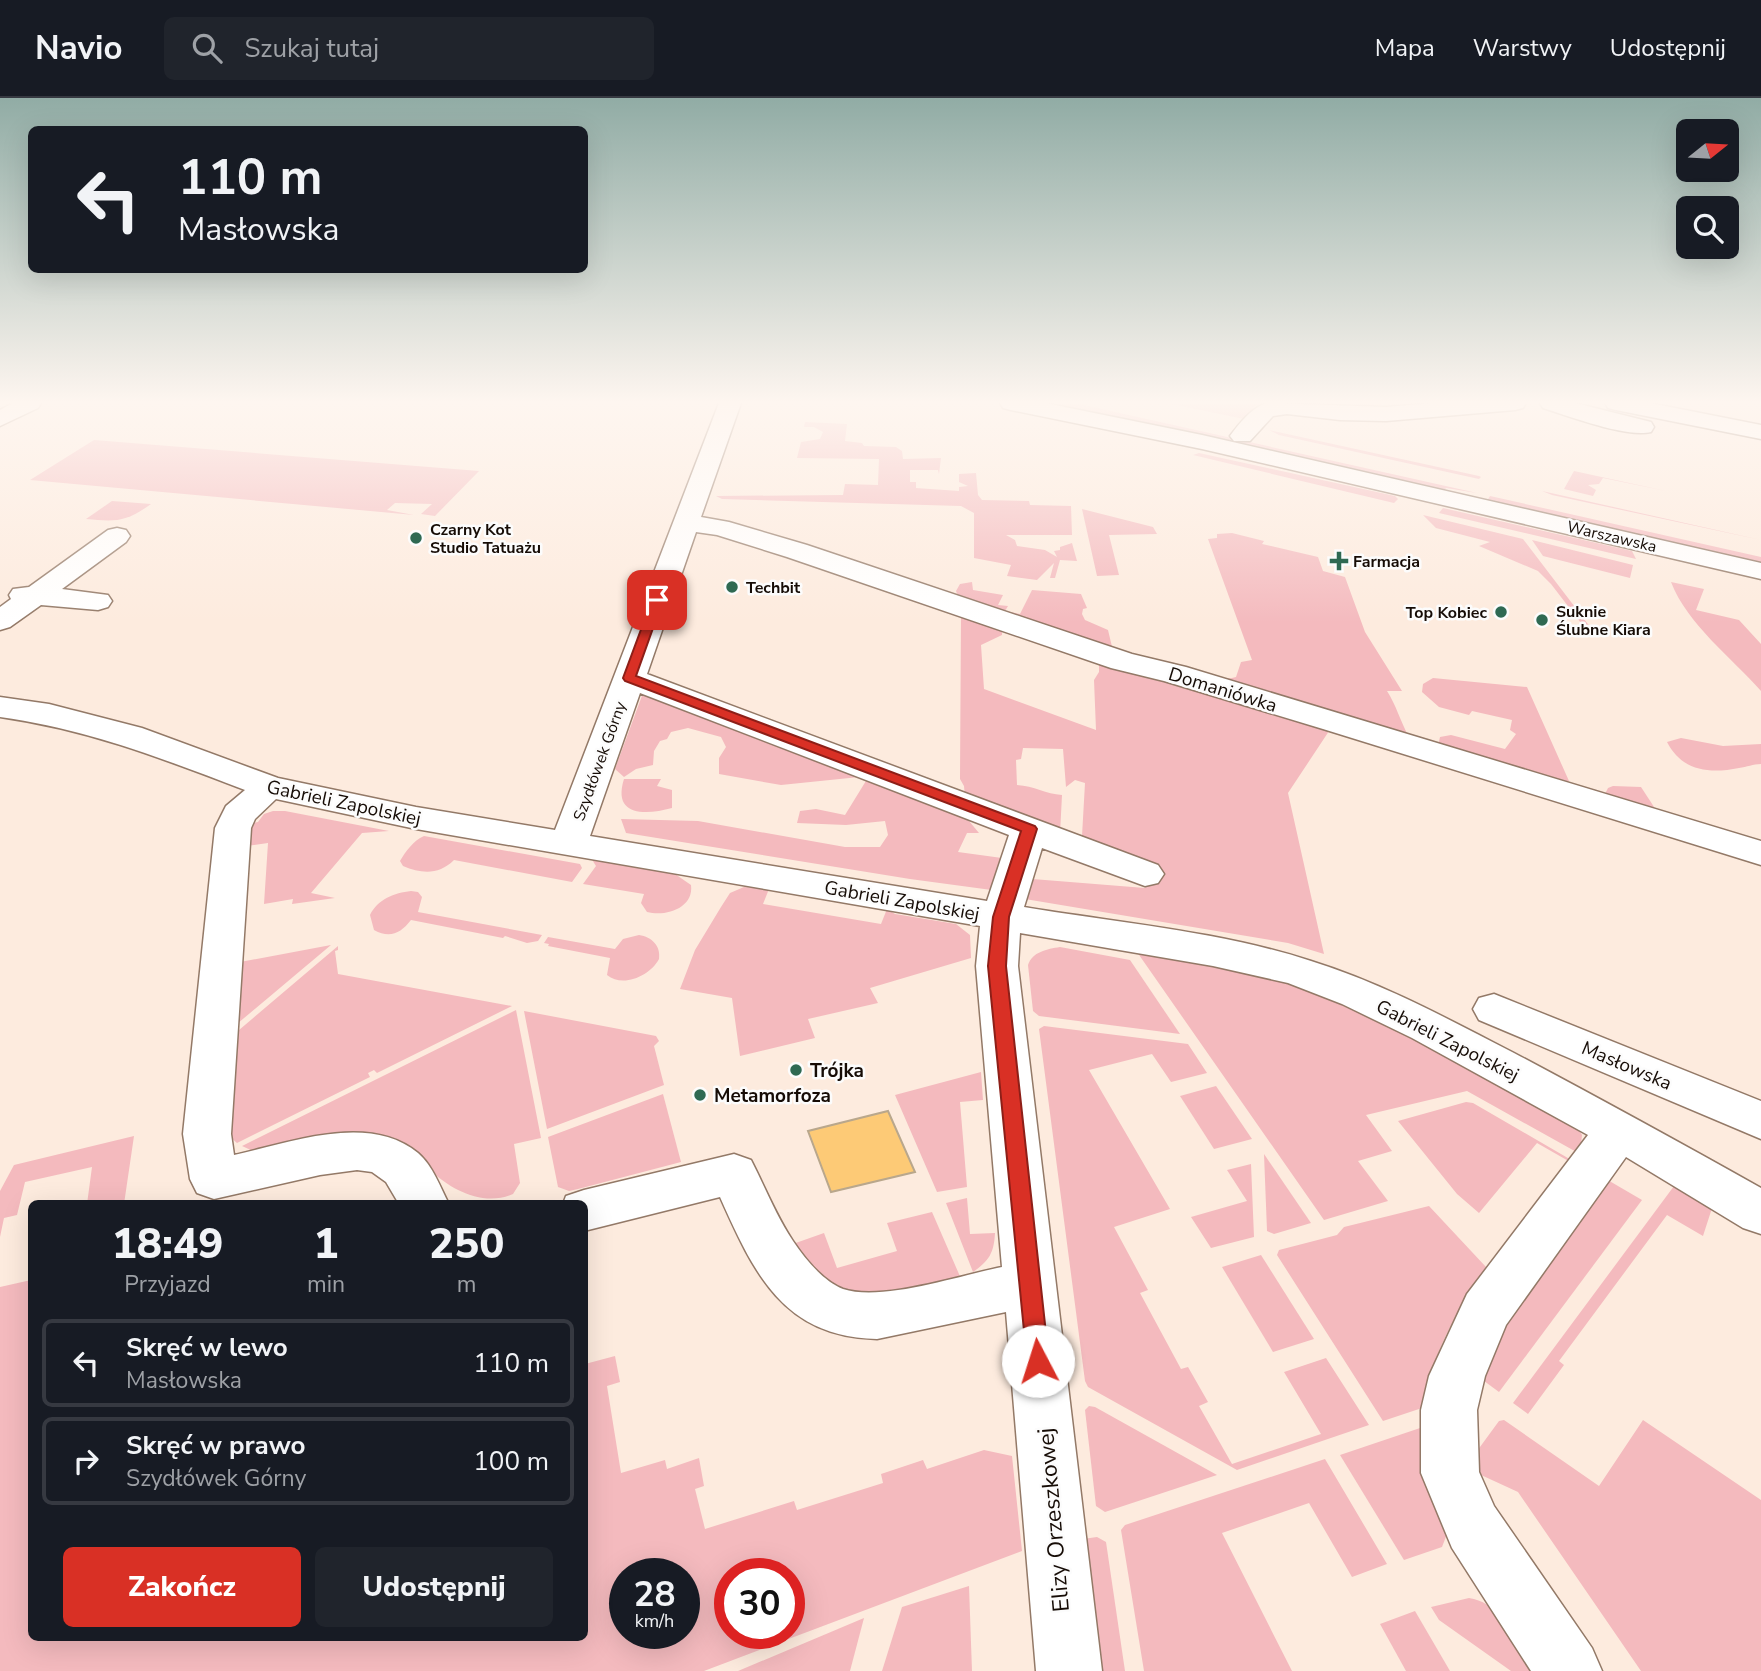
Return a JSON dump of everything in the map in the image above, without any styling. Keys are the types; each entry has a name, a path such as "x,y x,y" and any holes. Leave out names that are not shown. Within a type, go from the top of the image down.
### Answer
{"street":[{"name":"Szydłówek Górny","path":"569,843 703,476"},
{"name":"Warszawska","path":"1351,476 1761,571"},
{"name":"Warszawska","path":"1423,476 1761,552"},
{"name":"Domaniówka","path":"686,523 720,528 797,551 1111,658 1354,728 1761,853"},
{"path":"3,610 35,596 117,536"},
{"path":"3,610 93,611 35,596"},
{"path":"629,678 1145,874"},
{"name":"Gabrieli Zapolskiej","path":"0,707 62,717 130,735 269,787 416,818 1213,952 1327,981 1427,1027 1619,1130 1761,1213"},
{"path":"269,787 239,814 233,828 207,1134 214,1179 334,1153 363,1151 389,1157 407,1170 422,1200"},
{"name":"Elizy Orzeszkowej","path":"1029,829 1001,917 997,966 1069,1671"},
{"name":"Masłowska","path":"1494,1009 1761,1121"},
{"path":"1569,1671 1473,1527 1450,1474 1449,1410 1457,1376 1486,1311 1619,1130"},
{"path":"588,1210 734,1174 777,1260 808,1297 832,1311 862,1318 889,1315 1031,1285"}],"shaded area":[{"path":"36,476 474,476 435,516 421,514 432,504 395,503 387,510 414,515 30,480"},
{"path":"878,476 910,476 910,482 916,482 916,488 959,491 959,487 968,486 959,482 959,476 976,476 978,495 982,500 1029,501 1030,505 1071,506 1072,535 1006,535 1015,540 1017,546 1045,550 1057,557 1054,551 1072,543 1077,561 1060,560 1055,578 1050,578 1054,563 1037,580 1007,576 1011,565 974,558 974,513 961,506 722,499 716,496 843,495 845,484 878,485"},
{"path":"1283,476 1306,476 1395,496 1398,499 1394,503"},
{"path":"1372,476 1403,476 1477,493 1446,488 1443,492"},
{"path":"1571,476 1599,476 1666,491 1603,478 1599,484 1588,485 1596,490 1593,496 1564,489"},
{"path":"1542,491 1761,540 1552,495"},
{"path":"1490,496 1761,557 1761,565 1487,501"},
{"path":"112,501 151,504 120,519 86,519"},
{"path":"1443,508 1632,551 1636,559 1439,513"},
{"path":"1082,509 1153,527 1157,534 1109,535 1119,575 1097,576"},
{"path":"1423,515 1523,539 1597,636 1591,636 1538,571 1479,546 1490,542 1436,528"},
{"path":"1232,533 1264,541 1262,544 1318,557 1323,571 1345,577 1365,632 1402,691 1387,691 1408,735 1178,668 1230,678 1236,677 1241,662 1252,660 1208,539 1217,538 1217,534"},
{"path":"1532,540 1633,565 1630,578 1543,556"},
{"path":"972,582 973,590 1003,595 998,605 1008,606 1005,611 1020,614 1032,590 1081,594 1087,608 1083,609 1082,614 1085,620 1108,630 1113,651 958,596 956,591 960,584"},
{"path":"1671,582 1704,589 1696,610 1739,620 1761,644 1761,691 1699,626 1678,597"},
{"path":"961,615 1002,628 1002,635 981,645 984,689 1096,730 1094,680 1099,672 1099,665 1122,661 1335,722 1288,793 1324,954 1288,943 1007,896 1020,878 1145,888 1147,873 1074,842 1082,836 1085,783 1075,780 1066,787 1063,749 1023,748 1021,759 1016,760 1017,785 1062,795 1060,834 965,798 960,779"},
{"path":"1433,678 1527,687 1569,781 1564,782 1438,746 1440,737 1451,735 1505,749 1516,734 1510,730 1512,720 1472,711 1469,715 1439,707 1422,692 1423,684"},
{"path":"643,693 942,802 969,821 979,833 967,833 958,852 1002,858 999,891 626,833 621,819 698,821 845,847 880,847 888,835 885,821 846,825 797,823 800,811 816,809 845,815 869,776 781,785 719,774 719,758 726,747 721,737 688,728 671,732 667,739 660,741 654,751 653,765 636,769 624,777 615,769"},
{"path":"1681,738 1723,746 1761,744 1761,764 1717,771 1697,768 1680,759 1667,742"},
{"path":"624,779 661,779 657,786 672,790 672,808 642,812 627,807 623,801"},
{"path":"1641,787 1656,810 1605,794 1608,788"},
{"path":"273,811 389,831 362,833 311,893 335,898 292,904 293,899 264,904 268,843 246,846 247,824 258,822 264,814"},
{"path":"424,836 580,864 582,868 572,882 454,860 430,872 403,866 400,861 413,843"},
{"path":"591,858 675,874 691,885 691,893 688,900 677,909 662,913 647,912 641,903 644,894 583,884 596,866"},
{"path":"744,887 769,889 763,904 881,924 887,909 895,914 956,924 970,935 971,958 870,988 878,1003 808,1019 815,1038 740,1056 732,998 680,989 695,950 721,907 730,893"},
{"path":"418,892 422,897 418,912 542,935 538,941 527,943 505,936 503,938 411,920 395,933 385,934 374,930 370,915 377,905 393,895"},
{"path":"639,935 655,943 659,950 659,959 649,971 628,980 613,979 607,975 610,958 544,943 548,937 615,949 623,939"},
{"path":"331,945 231,1029 240,962"},
{"path":"338,946 335,951 338,974 512,1006 377,1073 374,1070 368,1073 370,1077 237,1143 227,1134 232,1036"},
{"path":"1060,947 1130,960 1180,1034 1039,1016 1033,1011 1028,965 1036,954"},
{"path":"1137,952 1278,980 1371,1014 1442,1050 1578,1129 1582,1135 1580,1154 1467,1091 1366,1115 1392,1151 1358,1161 1388,1201 1324,1220"},
{"path":"516,1010 541,1138 514,1144 520,1183 513,1194 491,1199 468,1194 448,1184 430,1170 253,1151 242,1146"},
{"path":"524,1011 656,1036 659,1041 654,1046 664,1085 547,1129"},
{"path":"1044,1026 1188,1044 1207,1073 1171,1082 1152,1054 1089,1070 1170,1209 1114,1227 1148,1290 1140,1293 1181,1369 1188,1367 1208,1402 1199,1406 1232,1464 1321,1434 1284,1372 1326,1358 1369,1425 1237,1470 1088,1387 1085,1381 1039,1029"},
{"path":"981,1072 983,1100 960,1102 967,1187 937,1192 895,1095"},
{"path":"1216,1086 1252,1139 1214,1149 1180,1096"},
{"path":"663,1094 681,1162 569,1191 558,1187 548,1137"},
{"path":"1466,1102 1473,1103 1573,1161 1572,1163 1537,1143 1479,1213 1457,1194 1398,1121"},
{"path":"134,1136 125,1200 88,1200 92,1167 25,1182 17,1215 4,1218 0,1237 0,1191 14,1165"},
{"path":"1264,1154 1311,1223 1274,1234 1267,1231"},
{"path":"1251,1164 1254,1237 1211,1248 1191,1217 1247,1201 1227,1170"},
{"path":"1606,1179 1642,1200 1499,1392 1480,1378 1508,1317"},
{"path":"1677,1182 1713,1205 1703,1236 1667,1215 1559,1361 1564,1365 1528,1414 1513,1403"},
{"path":"967,1198 970,1234 995,1233 990,1256 973,1272 946,1203"},
{"path":"1429,1206 1486,1267 1439,1351 1425,1407 1383,1421 1277,1255 1279,1250 1337,1235 1344,1227"},
{"path":"932,1212 962,1281 896,1300 842,1298 790,1245 824,1233 837,1268 897,1251 887,1223"},
{"path":"1261,1255 1314,1339 1273,1352 1222,1267"},
{"path":"28,1281 28,1641 588,1641 588,1363 615,1356 620,1382 607,1386 621,1473 665,1460 667,1469 699,1458 704,1486 695,1489 705,1529 794,1501 797,1510 883,1483 881,1474 923,1460 927,1469 984,1450 1012,1456 1022,1551 805,1633 805,1558 714,1558 714,1649 762,1649 704,1671 0,1671 0,1287"},
{"path":"1089,1406 1217,1475 1105,1512 1096,1506 1085,1410"},
{"path":"1504,1420 1599,1486 1643,1420 1761,1500 1761,1671 1641,1671 1518,1492 1468,1469 1469,1462 1499,1421"},
{"path":"1426,1426 1447,1534 1442,1547 1404,1560 1340,1455"},
{"path":"1325,1459 1387,1564 1352,1577 1309,1503 1222,1533 1292,1671 1144,1671 1121,1530 1125,1525"},
{"path":"1097,1537 1106,1542 1125,1671 1101,1671 1083,1539"},
{"path":"969,1586 972,1671 882,1671 902,1607"},
{"path":"1469,1598 1481,1601 1501,1616 1538,1671 1511,1671 1439,1620 1431,1607"},
{"path":"1415,1611 1450,1671 1406,1671 1380,1624"},
{"path":"864,1618 850,1671 738,1671 790,1649 805,1649 805,1643"}],"building":[{"path":"888,1111 915,1172 831,1192 808,1131"}],"place":[{"name":"Czarny Kot Studio Tatuażu","path":"416,538"},
{"name":"Farmacja","path":"1339,561"},
{"name":"Techbit","path":"732,587"},
{"name":"Top Kobiec","path":"1501,612"},
{"name":"Suknie Ślubne Kiara","path":"1542,620"},
{"name":"Trójka","path":"796,1070"},
{"name":"Metamorfoza","path":"700,1095"}],"route":[{"path":"657,600 629,678 1029,829 1001,917 997,966 1038,1361"}]}
